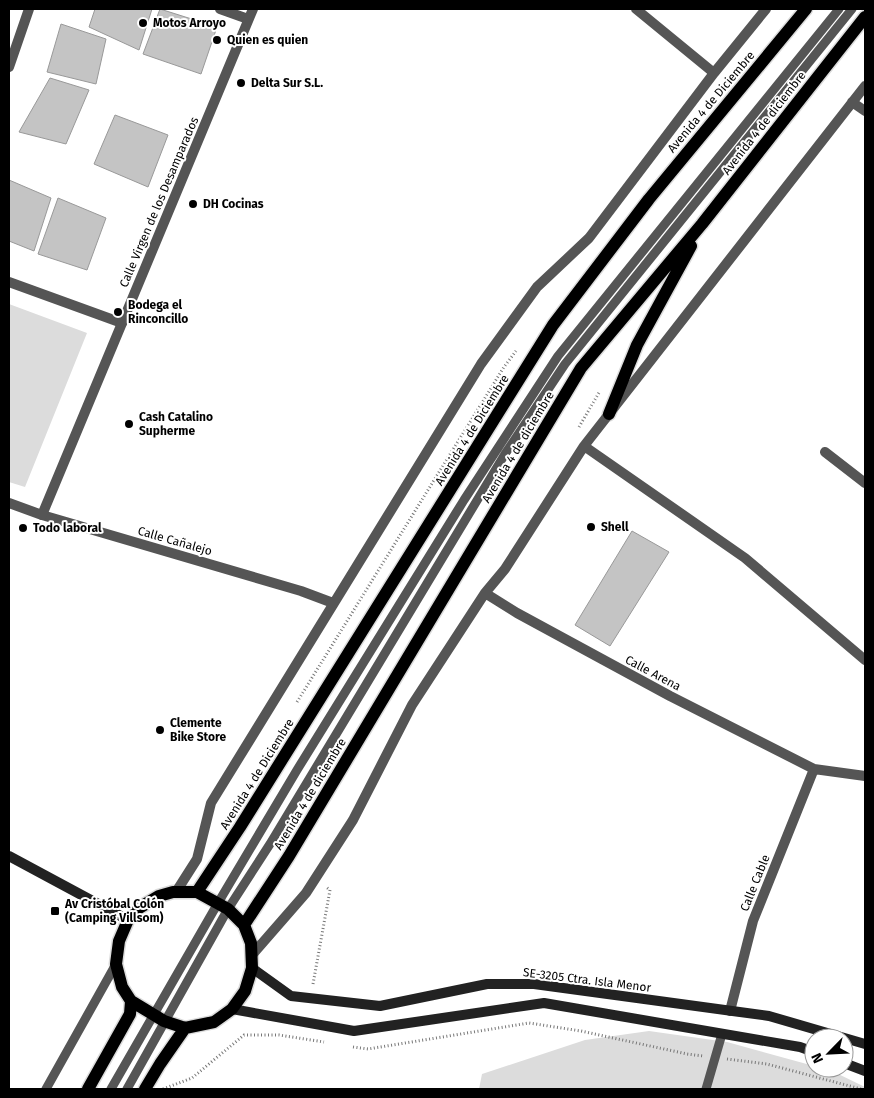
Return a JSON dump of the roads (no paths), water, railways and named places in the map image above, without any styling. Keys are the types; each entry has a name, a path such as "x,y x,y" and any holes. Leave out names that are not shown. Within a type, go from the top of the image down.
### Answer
{"main road":[{"name":"Avenida 4 de Diciembre","path":"197,892 240,827 553,325 649,199 806,9"},
{"name":"Avenida 4 de diciembre","path":"244,925 289,856 581,368 704,221 865,17"},
{"path":"609,414 637,345 704,221"},
{"path":"9,856 128,920"},
{"path":"176,892 197,892 223,906 244,925 251,943 252,968 245,991 232,1009 214,1022 185,1028 159,1018 131,1001 122,987 116,964 119,940 128,920 139,908 159,896 176,892"},
{"name":"SE-3205 Ctra. Isla Menor","path":"252,968 291,996 380,1006 487,984 534,984 769,1016 865,1044"},
{"path":"88,1089 130,1014 131,1001"},
{"path":"232,1009 354,1031 544,1003 804,1048"},
{"path":"145,1089 185,1028"}],"street":[{"path":"9,67 29,9"},
{"path":"220,9 248,19"},
{"name":"Calle Virgen de los Desamparados","path":"42,515 253,9"},
{"path":"636,9 714,73"},
{"path":"176,892 197,860 211,803 481,364 537,287 589,238 714,73 766,9"},
{"path":"252,955 306,894 352,820 412,706 485,592 505,569 584,446 865,86"},
{"path":"852,102 865,111"},
{"path":"9,282 122,324"},
{"path":"584,446 745,558 865,660"},
{"path":"826,452 865,484"},
{"name":"Calle Cañalejo","path":"9,503 42,515 301,591 333,604"},
{"name":"Calle Arena","path":"485,592 517,614 653,687 814,769 865,776"},
{"name":"Calle Cable","path":"730,1010 753,921 814,769"}],"lane":[{"path":"111,1089 159,1018 303,762 454,517 558,356 839,9"},
{"path":"127,1089 159,1018 223,906 270,844 505,454 565,364 852,9"},
{"path":"46,1089 116,964"},
{"path":"706,1089 722,1034"}],"place":[{"name":"Motos Arroyo","path":"143,23"},
{"name":"Quien es quien","path":"217,40"},
{"name":"Delta Sur S.L.","path":"241,83"},
{"name":"DH Cocinas","path":"193,204"},
{"name":"Bodega el Rinconcillo","path":"118,312"},
{"name":"Cash Catalino Supherme","path":"129,424"},
{"name":"Shell","path":"591,527"},
{"name":"Todo laboral","path":"23,528"},
{"name":"Clemente Bike Store","path":"160,730"},
{"name":"Av Cristóbal Colón (Camping Villsom)","path":"55,911"}]}
